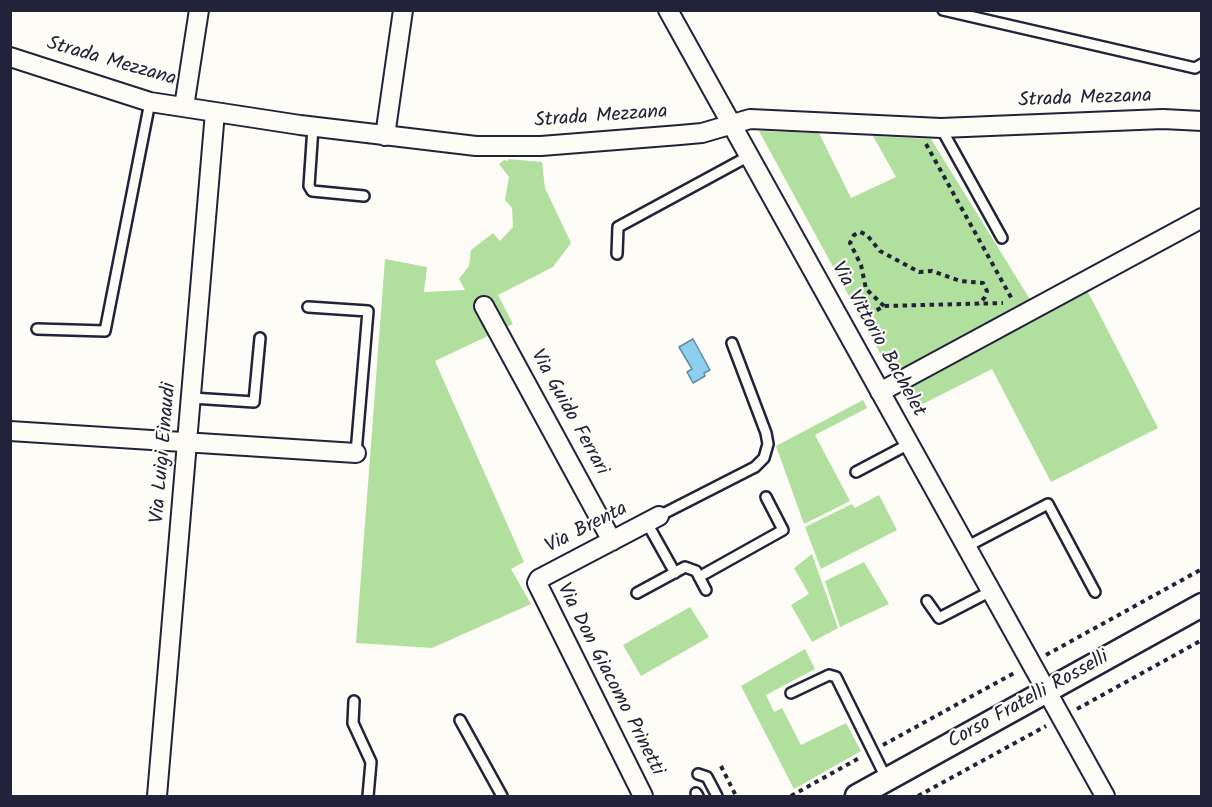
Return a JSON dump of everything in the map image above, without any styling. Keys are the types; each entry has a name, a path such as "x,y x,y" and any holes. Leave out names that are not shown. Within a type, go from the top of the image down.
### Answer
{"street":[{"path":"184,106 200,10"},
{"path":"385,135 403,10"},
{"name":"Via Vittorio Bachelet","path":"668,10 1105,796"},
{"name":"Strada Mezzana","path":"10,57 150,102 314,127 476,146 541,146 702,133 750,119 777,118 917,128 1163,119 1202,121"},
{"name":"Via Luigi Einaudi","path":"157,796 215,112"},
{"path":"880,392 1018,309 1202,218"},
{"name":"Via Guido Ferrari","path":"484,306 612,541"},
{"path":"10,431 356,453"},
{"name":"Via Brenta","path":"537,583 539,579 653,520"},
{"name":"Via Don Giacomo Prinetti","path":"537,583 643,796"},
{"name":"Corso Fratelli Rosselli","path":"857,796 1202,605"}],"lane":[{"path":"944,11 1195,68 1202,64"},
{"path":"36,329 105,331 150,102"},
{"path":"314,127 309,186 312,191 364,196"},
{"path":"941,128 1002,238"},
{"path":"617,254 618,227 749,156"},
{"path":"308,306 368,311 356,453"},
{"path":"192,398 254,402 260,338"},
{"path":"675,573 653,520 756,467 764,458 768,444 732,343"},
{"path":"856,472 909,444"},
{"path":"699,577 783,530 766,497"},
{"path":"966,547 1048,504 1095,592"},
{"path":"637,593 685,567 696,571 706,590"},
{"path":"927,601 936,618 939,618 991,591"},
{"path":"791,693 829,675 836,677 887,780"},
{"path":"354,701 353,723 371,762 368,796"},
{"path":"460,720 502,796"},
{"path":"699,774 706,777 717,796"}],"path":[{"path":"917,128 1018,309"},
{"path":"884,306 866,289 861,265 850,243 854,235 860,232 867,235 879,251 919,272 932,271 960,281 982,283 987,291 979,304"},
{"path":"845,329 884,306 979,304 1018,309"},
{"path":"791,796 1202,569"},
{"path":"721,766 736,796"}],"green space":[{"path":"759,131 819,133 851,198 896,177 873,136 931,139 1039,314 1087,290 1158,428 1051,482 992,369 911,410"},
{"path":"508,159 542,162 545,188 571,243 553,267 498,295 513,324 435,361 524,562 511,569 531,604 432,648 356,643 385,259 427,267 424,292 465,290 459,279 469,266 471,250 493,233 500,241 513,227 512,208 505,200 509,177 499,164"},
{"path":"863,400 867,408 815,435 850,501 804,524 776,446"},
{"path":"879,495 897,530 821,569 805,527 852,504 855,508"},
{"path":"812,554 838,628 812,642 791,605 809,594 794,568"},
{"path":"864,562 889,604 840,627 825,581"},
{"path":"690,607 709,637 641,676 623,645"},
{"path":"805,649 815,669 766,695 774,712 782,708 801,745 846,723 861,751 794,789 741,686"}],"water":[{"path":"693,339 710,370 693,383 687,372 692,369 679,347"}]}
